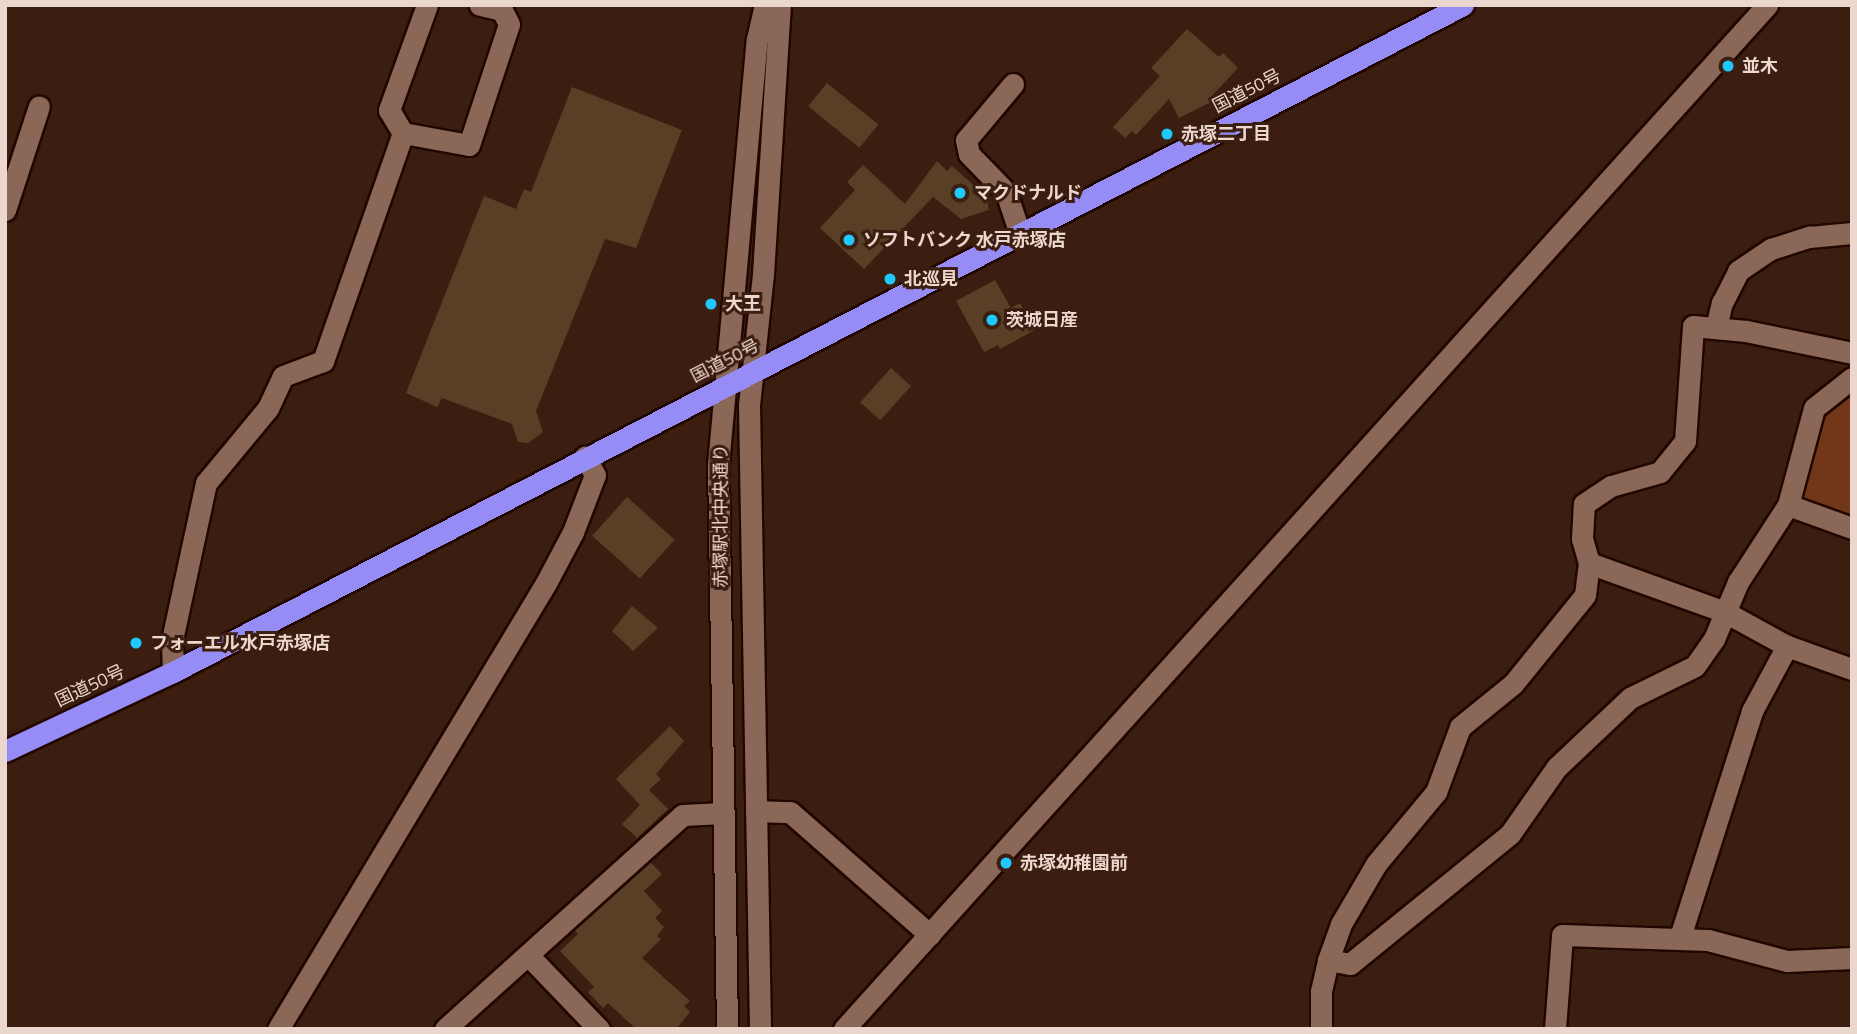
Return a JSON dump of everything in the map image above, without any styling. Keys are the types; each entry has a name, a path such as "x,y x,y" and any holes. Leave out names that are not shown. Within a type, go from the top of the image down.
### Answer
{"highway":[{"name":"国道50号","path":"5,751 173,672 1463,5"}],"street":[{"path":"427,5 389,110 403,133 469,145 509,24 502,10 480,5"},
{"name":"赤塚駅北中央通り","path":"727,1029 718,465 757,39 765,5"},
{"name":"赤塚駅北中央通り","path":"760,1029 751,373 764,261 780,5"},
{"path":"844,1029 1767,5"},
{"path":"1013,84 966,140 969,154 1006,192 1020,234"},
{"path":"5,210 39,106"},
{"path":"173,672 172,640 206,483 268,408 283,376 323,361 403,133"},
{"path":"1716,328 1722,303 1738,271 1771,249 1808,237 1852,233"},
{"path":"1321,1029 1321,991 1328,960 1341,924 1376,864 1436,792 1460,727 1513,684 1586,595 1589,563 1582,539 1584,504 1611,486 1660,471 1677,457 1685,441 1693,326 1852,353"},
{"path":"1328,960 1350,964 1510,834 1556,767 1630,698 1695,666 1738,582 1788,505 1814,408 1852,377"},
{"path":"278,1029 546,583 573,532 595,475 585,457"},
{"path":"1788,505 1852,527"},
{"path":"1589,563 1725,612 1787,646 1852,669"},
{"path":"1680,937 1752,711 1787,646"},
{"path":"722,719 755,722"},
{"path":"756,811 790,812 930,935"},
{"path":"445,1029 683,815 723,813"},
{"path":"1555,1029 1562,935 1680,937 1787,961 1852,958"},
{"path":"528,954 599,1029"}],"shaded area":[{"path":"1852,396 1852,517 1797,496 1822,414"}],"building":[{"path":"1187,29 1219,57 1223,53 1238,68 1208,100 1211,102 1179,118 1169,99 1136,135 1132,131 1125,138 1113,127 1160,76 1151,68"},
{"path":"827,83 878,125 859,148 808,106"},
{"path":"572,87 682,130 636,248 605,239 536,411 543,432 528,443 518,442 512,424 442,398 437,407 406,393 484,196 516,209 524,189 531,192"},
{"path":"937,161 947,171 952,166 986,196 989,210 961,219 933,197 864,269 820,228 855,190 847,182 863,165 905,204"},
{"path":"995,280 1011,308 1020,303 1035,330 1000,349 998,345 984,352 956,301"},
{"path":"891,368 911,386 880,420 860,402"},
{"path":"627,497 675,540 640,578 592,536"},
{"path":"632,606 658,628 633,651 612,631"},
{"path":"670,726 684,741 656,774 661,779 649,790 668,809 637,838 622,824 640,805 616,779"},
{"path":"650,862 662,874 644,891 662,911 655,918 664,927 657,936 661,939 642,958 690,1001 684,1006 690,1012 676,1029 636,1029 608,1003 603,1008 588,992 594,987 560,951 578,934 574,930"}],"place":[{"name":"並木","path":"1728,66"},
{"name":"赤塚二丁目","path":"1167,134"},
{"name":"マクドナルド","path":"960,193"},
{"name":"ソフトバンク 水戸赤塚店","path":"849,240"},
{"name":"北巡見","path":"890,279"},
{"name":"大王","path":"711,304"},
{"name":"茨城日産","path":"992,320"},
{"name":"フォーエル水戸赤塚店","path":"136,643"},
{"name":"赤塚幼稚園前","path":"1006,863"}]}
